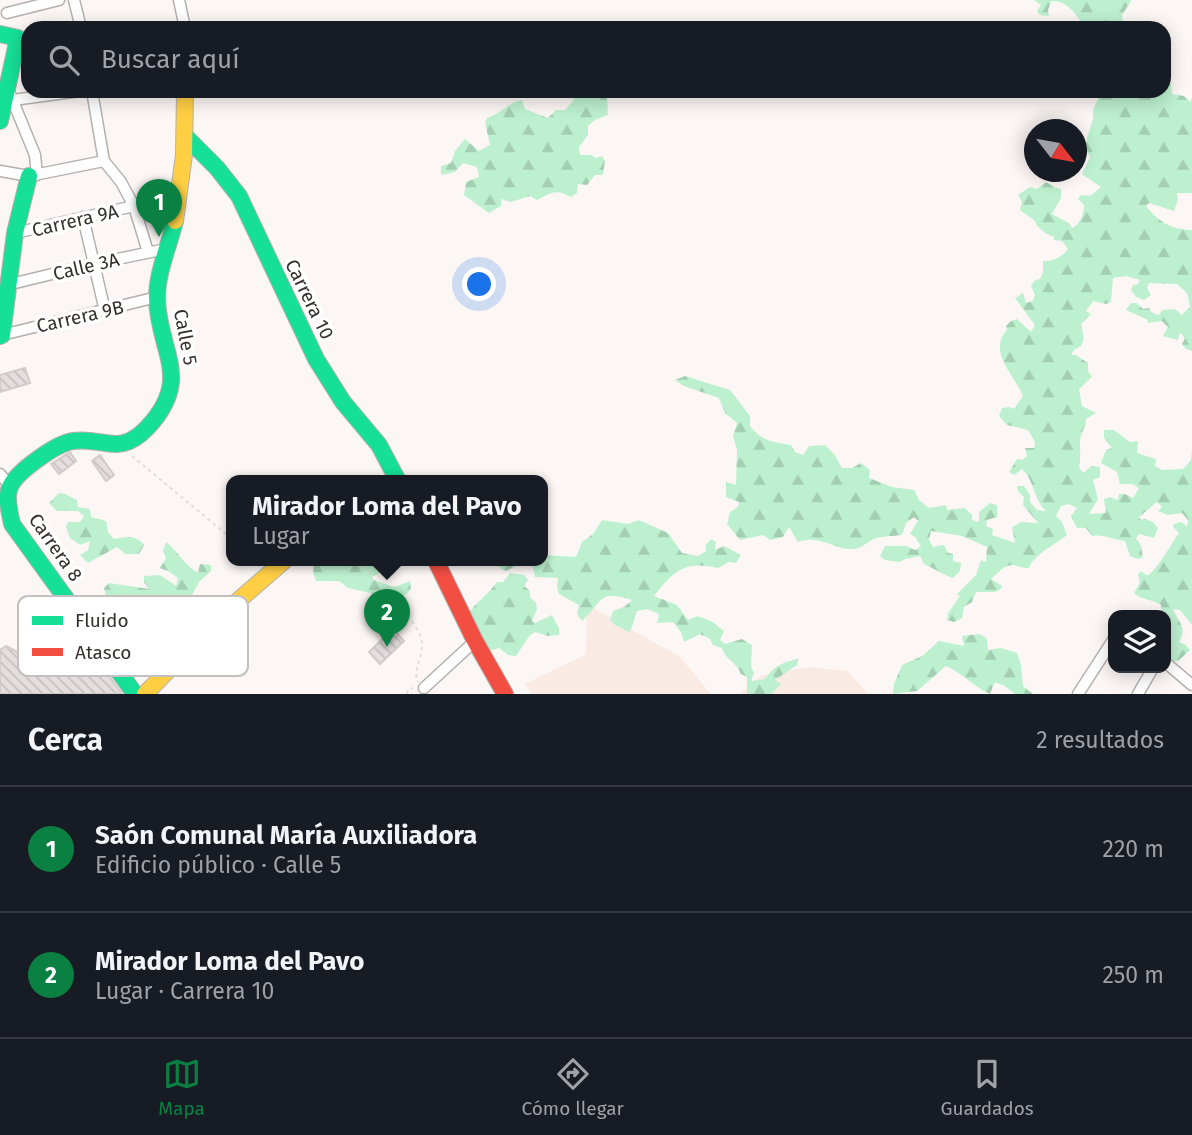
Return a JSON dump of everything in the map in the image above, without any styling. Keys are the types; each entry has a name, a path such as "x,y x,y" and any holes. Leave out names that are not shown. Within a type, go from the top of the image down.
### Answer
{"street":[{"path":"7,13 59,0"},
{"path":"74,0 79,21"},
{"path":"179,0 184,21"},
{"path":"0,34 20,46 0,121"},
{"path":"1,335 15,233 33,175 35,155 7,90"},
{"path":"93,98 104,161 121,182 134,206 148,253"},
{"name":"Calle 5","path":"120,446 146,428 171,392 172,378 157,297 175,219 186,137 185,98"},
{"name":"Carrera 10","path":"186,137 217,168 239,196 316,359 343,402 379,444 394,475"},
{"path":"0,171 33,175 104,161"},
{"name":"Carrera 9A","path":"15,233 134,206"},
{"path":"83,217 105,312"},
{"name":"Calle 3A","path":"7,285 166,249"},
{"name":"Carrera 9B","path":"1,335 105,312 157,297"},
{"path":"5,480 62,443 90,440 120,446"},
{"name":"Carrera 8","path":"5,480 12,523 65,596"},
{"path":"244,596 278,566"},
{"path":"438,566 475,641 505,694"},
{"path":"424,688 475,641"},
{"path":"1078,694 1108,648"},
{"path":"1171,667 1192,685"},
{"path":"1138,694 1150,673"},
{"name":"Carrera 8","path":"122,676 135,694"},
{"path":"145,694 163,676"}],"path":[{"path":"120,446 226,534"},
{"path":"390,625 385,608 387,604 398,603 419,633 423,646 415,673 416,680 424,688"}],"shaded area":[{"path":"587,604 680,657 711,694 531,694 525,684 586,654"},
{"path":"809,667 847,671 868,694 740,694 762,675"}],"green space":[{"path":"1034,0 1131,0 1122,15 1123,21 1080,21 1065,4 1056,1 1051,1 1049,16 1040,15 1037,11 1041,5"},
{"path":"1171,84 1172,94 1184,96 1190,102 1192,98 1192,193 1177,193 1174,211 1149,203 1146,206 1166,224 1192,230 1192,351 1182,344 1185,338 1182,334 1179,334 1178,340 1163,336 1168,327 1162,321 1147,323 1148,320 1126,310 1131,303 1137,303 1143,309 1149,308 1158,315 1163,310 1175,309 1182,315 1190,307 1187,293 1177,284 1149,283 1147,288 1151,295 1144,300 1136,297 1131,290 1140,280 1126,276 1113,278 1111,302 1106,304 1093,301 1086,311 1091,314 1081,324 1084,339 1071,355 1076,355 1088,363 1088,371 1092,377 1079,389 1082,406 1096,413 1086,419 1080,442 1079,467 1083,473 1092,466 1100,467 1100,477 1093,480 1098,499 1089,514 1106,513 1104,499 1110,497 1118,500 1119,494 1133,498 1139,488 1132,484 1120,484 1117,472 1101,463 1106,450 1112,448 1104,438 1104,430 1114,430 1130,442 1138,441 1137,453 1156,459 1155,466 1162,470 1183,469 1191,460 1192,449 1192,625 1180,610 1173,609 1183,632 1179,642 1190,650 1178,661 1171,661 1171,610 1161,610 1161,605 1134,593 1140,582 1138,574 1141,571 1149,575 1179,533 1173,527 1174,524 1182,522 1187,527 1188,520 1182,513 1168,515 1158,511 1162,507 1157,502 1139,517 1141,520 1153,522 1158,528 1154,538 1139,534 1136,538 1143,557 1138,559 1130,556 1125,541 1092,536 1086,528 1077,528 1071,516 1077,508 1069,504 1061,506 1056,516 1062,522 1067,535 1040,554 1029,568 1006,566 991,579 1002,588 995,592 976,592 972,602 964,607 962,618 954,622 947,620 948,613 960,596 957,594 976,575 981,560 986,562 987,547 962,536 931,531 929,540 933,547 944,545 948,553 953,554 953,561 961,563 960,571 953,578 924,564 920,556 899,562 885,560 880,556 885,546 906,546 915,550 921,546 910,534 918,521 914,517 906,523 902,535 877,538 856,549 814,540 798,542 789,527 783,537 770,540 763,535 740,540 727,524 730,512 738,507 739,502 726,497 726,482 736,485 737,450 733,436 737,423 725,413 719,398 684,386 675,380 685,376 730,390 750,416 750,426 764,438 791,445 795,452 803,455 809,446 825,445 842,468 852,468 861,463 870,470 869,478 892,487 914,490 919,500 929,508 946,505 947,510 965,508 972,515 972,520 979,522 979,512 990,503 997,505 997,517 987,520 986,526 993,529 992,535 1015,543 1012,527 1021,522 1038,523 1023,505 1024,497 1018,491 1017,486 1024,486 1030,495 1030,502 1037,510 1046,511 1029,479 1022,469 1014,475 1009,472 1017,459 1022,460 1027,456 1025,448 1034,448 1035,442 1028,430 1007,425 999,416 1002,408 1014,409 1023,396 1004,364 1000,347 1006,326 1011,321 1017,319 1031,332 1035,325 1015,298 1023,293 1026,303 1033,301 1035,295 1031,286 1034,281 1040,279 1043,261 1057,258 1068,249 1062,241 1054,240 1054,237 1045,233 1020,210 1022,202 1018,195 1030,187 1037,189 1046,182 1061,189 1061,198 1052,214 1069,223 1072,228 1077,224 1084,208 1078,199 1081,195 1090,196 1101,187 1087,177 1090,157 1087,139 1099,98 1171,98"},
{"path":"574,98 607,98 608,115 588,126 588,135 579,147 580,155 596,158 602,156 605,161 603,175 595,175 587,185 578,184 577,193 571,197 557,192 537,200 530,196 511,202 501,199 501,206 489,213 464,195 466,182 479,177 477,167 463,163 455,172 441,175 441,166 451,163 455,151 465,139 479,151 490,145 485,122 487,118 522,100 525,109 548,118 556,110 565,110"},
{"path":"59,493 77,500 78,507 90,509 91,517 106,521 108,532 114,539 131,537 141,542 144,545 139,554 125,554 117,547 88,563 80,555 88,550 90,541 80,545 70,538 66,527 68,522 80,522 84,516 78,511 57,511 49,503"},
{"path":"602,520 628,524 639,520 668,533 682,553 698,556 706,551 706,545 711,539 716,542 715,550 724,546 741,555 736,563 729,562 718,568 696,565 681,570 654,596 677,605 688,620 697,616 711,621 724,631 720,640 725,644 742,639 752,645 751,666 754,673 751,681 765,679 779,665 798,659 797,665 775,680 781,684 771,694 747,694 747,677 741,674 722,648 713,645 710,639 700,634 684,642 681,632 673,622 657,623 659,614 647,609 637,611 629,632 615,625 610,620 613,611 632,600 606,597 582,621 577,614 579,605 559,594 558,578 535,577 533,566 548,566 548,555 576,557 582,542 593,534"},
{"path":"166,542 198,573 200,564 211,565 211,571 199,582 192,596 106,596 104,588 109,583 149,589 144,582 144,576 160,575 176,586 178,578 160,568 166,558 163,551"},
{"path":"314,566 396,566 393,575 386,576 381,572 372,577 394,587 410,581 411,588 395,601 396,609 392,616 383,619 376,612 371,593 348,588 339,581 316,581"},
{"path":"500,566 515,566 506,571"},
{"path":"510,573 524,575 528,580 524,586 530,591 530,597 536,603 537,609 532,621 535,623 552,615 559,628 559,635 548,636 535,632 530,635 516,656 508,655 499,648 488,651 468,614 497,582 503,582"},
{"path":"980,634 987,639 988,650 1001,648 1017,653 1023,686 1033,694 1015,694 995,682 990,694 946,666 917,691 893,694 902,665 922,656 939,641 964,646 962,636"}],"building":[{"path":"161,181 170,186 167,207 158,223 145,217 144,212"},
{"path":"25,368 30,383 0,392 0,375"},
{"path":"70,452 76,461 59,474 51,464"},
{"path":"100,455 114,475 106,481 92,461"},
{"path":"393,629 404,641 380,664 369,652"},
{"path":"6,646 18,652 18,676 109,676 122,694 0,694 0,650"}],"traffic: fast":[{"path":"0,34 18,38 0,121"},
{"path":"186,137 217,168 239,196 316,359 343,402 379,445 395,475"},
{"path":"0,336 15,233 29,176"},
{"path":"64,596 12,524 8,506 10,487 20,474 57,447 84,440 112,444 128,442 147,428 161,410 169,394 171,379 157,298 161,269 175,221"},
{"path":"122,676 135,694"}],"traffic: slow":[{"path":"175,221 184,155 185,98"},
{"path":"244,596 278,566"},
{"path":"145,694 163,676"}],"traffic: jam":[{"path":"438,566 475,641 505,694"}],"place":[{"name":"Saón Comunal María Auxiliadora","path":"159,237"},
{"name":"Mirador Loma del Pavo","path":"387,647"}]}
